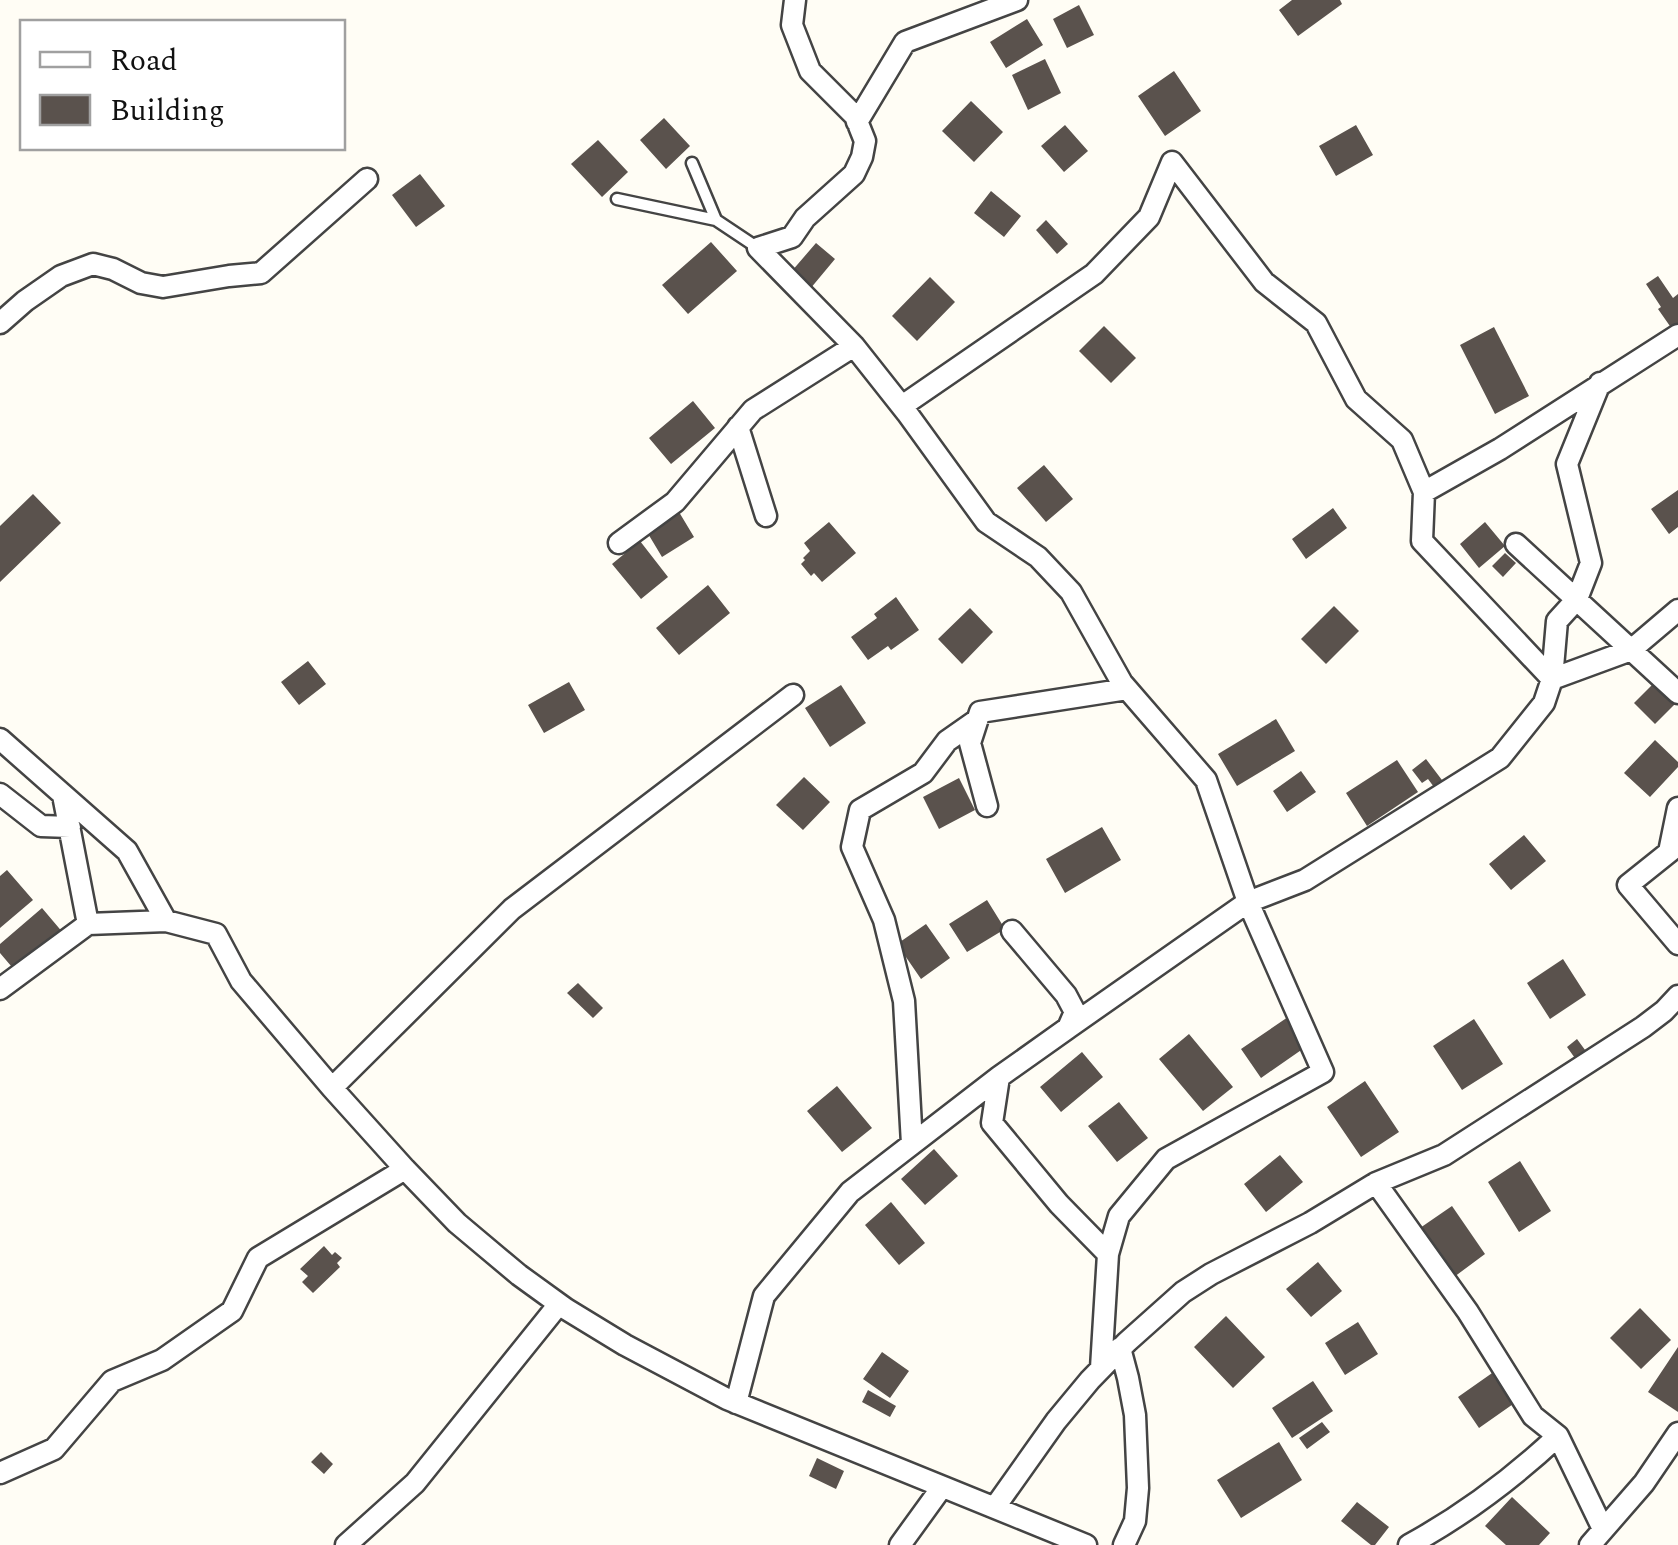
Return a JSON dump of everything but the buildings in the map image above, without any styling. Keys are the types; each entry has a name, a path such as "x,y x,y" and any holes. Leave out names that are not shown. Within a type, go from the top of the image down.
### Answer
{"street":[{"path":"795,0 792,24 810,71 855,116 865,141 854,174 805,218 792,236 758,248 854,346 986,522 1038,557 1071,592 1127,689 1206,780 1248,902 1322,1072 1166,1159 1120,1216 1108,1254 1101,1368"},
{"path":"857,122 906,42 1017,0"},
{"path":"902,406 1094,274 1149,217 1172,162 1264,282 1316,323 1356,399 1402,440 1424,492 1422,541 1552,679"},
{"path":"0,323 61,276 92,264 141,284 163,288 260,273 367,179"},
{"path":"1424,492 1500,449 1678,335"},
{"path":"618,544 675,502 753,410 854,346"},
{"path":"736,1403 764,1296 850,1192 999,1077 1248,902 1305,880 1500,758 1544,703 1552,679 1558,622 1577,599 1591,563 1568,464 1600,384"},
{"path":"738,428 766,516"},
{"path":"1516,544 1678,694"},
{"path":"1552,679 1631,650 1678,610"},
{"path":"988,806 970,743 980,712 1127,689"},
{"path":"332,1088 512,910 793,695"},
{"path":"912,1144 904,1001 884,920 852,847 860,810 923,773 947,741 977,720"},
{"path":"0,739 127,852 166,921"},
{"path":"0,794 41,826 70,828"},
{"path":"63,795 88,924"},
{"path":"1678,808 1674,848 1628,885 1678,944"},
{"path":"0,989 88,924 166,921 216,934 241,981 405,1169 457,1223 559,1304 625,1345 736,1403 1086,1545"},
{"path":"1012,931 1066,995 1075,1012 1068,1028"},
{"path":"996,1507 1045,1434 1101,1368 1183,1292 1376,1182 1444,1155 1478,1136 1643,1027 1678,996"},
{"path":"999,1077 992,1124 1059,1204 1108,1254"},
{"path":"0,1473 54,1449 112,1381 162,1360 232,1312 258,1258 405,1169"},
{"path":"1376,1182 1468,1312 1533,1416 1558,1436 1596,1537 1644,1482 1678,1433"},
{"path":"346,1545 415,1484 559,1304"},
{"path":"1103,1310 1123,1345 1135,1416 1138,1488 1135,1521 1124,1545"},
{"path":"1409,1545 1473,1507 1558,1436"},
{"path":"900,1545 942,1487"}],"lane":[{"path":"692,162 716,220"},
{"path":"617,199 716,220 758,248"}]}
